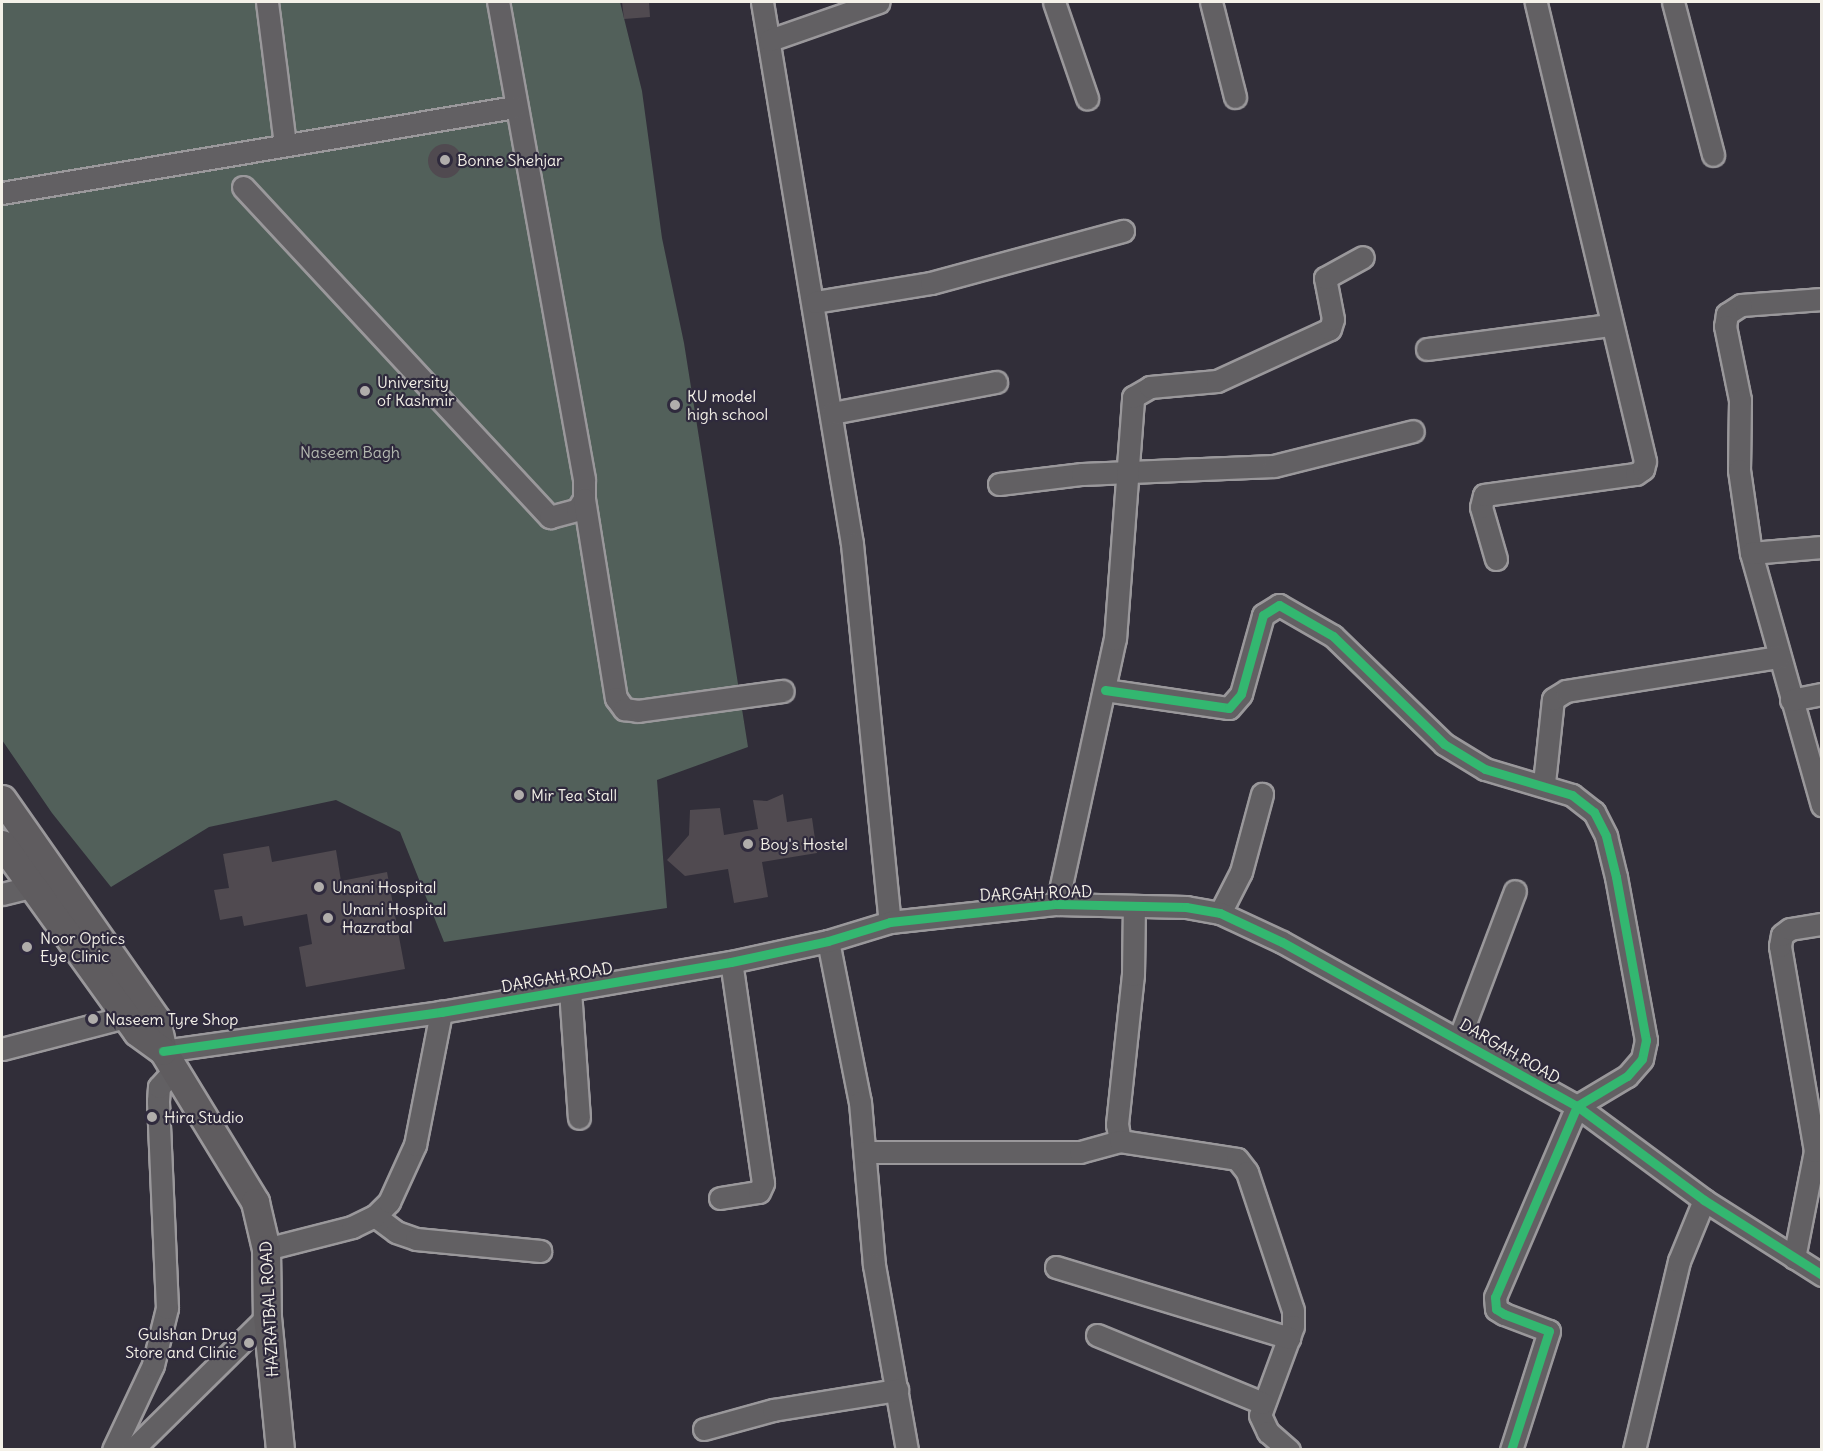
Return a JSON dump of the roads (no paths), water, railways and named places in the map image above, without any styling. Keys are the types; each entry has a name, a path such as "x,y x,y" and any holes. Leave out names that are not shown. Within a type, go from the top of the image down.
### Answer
{"main road":[{"name":"HAZRATBAL ROAD","path":"2,798 156,1019 169,1060 255,1202 266,1249 267,1317 280,1449"},
{"name":"HAZRATBAL ROAD","path":"2,844 136,1032 169,1060"}],"street":[{"path":"267,2 285,144"},
{"path":"498,2 514,108 584,499 616,698 624,709 638,711 783,691"},
{"path":"762,2 832,412 861,614 890,921"},
{"path":"770,40 879,2"},
{"path":"1054,2 1087,98"},
{"path":"1211,2 1235,97"},
{"path":"1496,559 1481,507 1484,495 1643,469 1536,2"},
{"path":"1673,2 1713,155"},
{"path":"2,193 285,144 514,108"},
{"path":"243,187 550,517 577,510 584,499"},
{"path":"814,302 931,283 1123,231"},
{"path":"1057,904 1105,690 1122,588 1128,473 1137,392 1217,381 1330,329 1333,319 1325,278 1363,257"},
{"path":"1821,299 1741,305 1727,314 1740,400 1738,458 1751,554 1821,805"},
{"path":"1427,349 1610,324"},
{"path":"832,412 996,382"},
{"path":"999,484 1128,473 1274,466 1413,431"},
{"path":"1751,554 1821,547"},
{"path":"1105,690 1229,708 1241,694 1263,615 1270,606 1279,605 1333,636 1444,744 1485,769 1544,783 1572,795 1594,812 1606,836 1646,1040 1642,1059 1627,1077 1577,1106 1495,1297 1496,1309 1546,1328 1550,1336 1511,1449"},
{"path":"1544,783 1553,699 1566,691 1779,657"},
{"path":"1791,700 1821,694"},
{"path":"1220,913 1241,872 1262,794"},
{"path":"2,894 30,886"},
{"path":"1459,1039 1515,891"},
{"name":"DARGAH ROAD","path":"169,1060 731,962 828,941 890,921 1057,904 1134,906 1220,913 1459,1039 1577,1106 1704,1200 1821,1275"},
{"path":"1120,1141 1117,1125 1134,975 1134,906"},
{"path":"1794,1258 1815,1150 1780,946 1782,935 1790,929 1821,924"},
{"path":"828,941 860,1102 874,1266 907,1449"},
{"path":"720,1198 759,1192 763,1183 731,962"},
{"path":"570,990 579,1118"},
{"path":"266,1249 375,1216 404,1176 416,1145 441,1012"},
{"path":"2,1049 125,1017"},
{"path":"113,1449 153,1365 167,1308 158,1101 159,1087 169,1060"},
{"path":"865,1152 1071,1152 1120,1141 1227,1156 1243,1164 1293,1310 1288,1338 1263,1403 1262,1424 1289,1449"},
{"path":"1634,1449 1679,1261 1704,1200"},
{"path":"375,1216 396,1232 416,1239 540,1251"},
{"path":"1056,1267 1288,1338"},
{"path":"132,1449 267,1317"},
{"path":"1096,1335 1263,1403"},
{"path":"704,1429 773,1410 897,1390"}],"place":[{"name":"Bonne Shehjar","path":"445,160"},
{"name":"University of Kashmir","path":"365,391"},
{"name":"KU model high school","path":"675,405"},
{"name":"Mir Tea Stall","path":"519,795"},
{"name":"Boy's Hostel","path":"748,844"},
{"name":"Unani Hospital","path":"319,887"},
{"name":"Unani Hospital Hazratbal","path":"328,918"},
{"name":"Noor Optics Eye Clinic","path":"27,947"},
{"name":"Naseem Tyre Shop","path":"93,1019"},
{"name":"Hira Studio","path":"152,1117"},
{"name":"Gulshan Drug Store and Clinic","path":"249,1343"}],"park label":[{"name":"Naseem Bagh","path":"350,452"}]}
